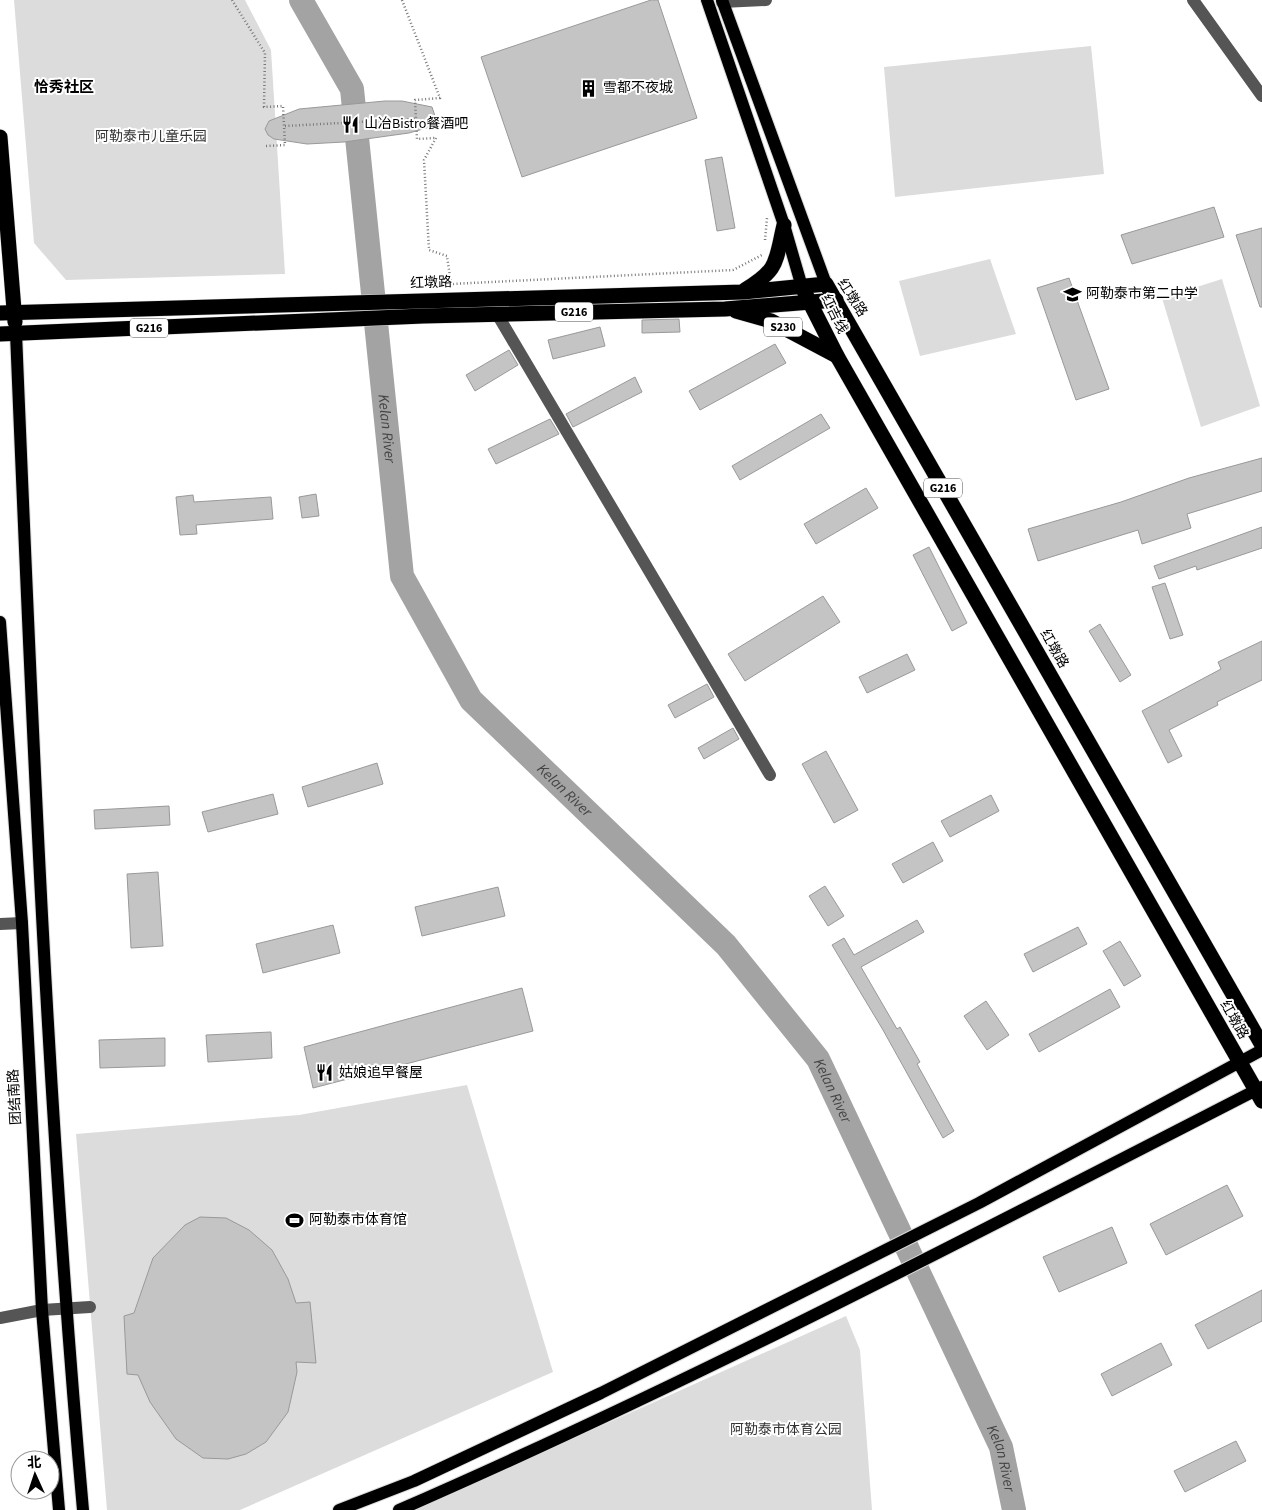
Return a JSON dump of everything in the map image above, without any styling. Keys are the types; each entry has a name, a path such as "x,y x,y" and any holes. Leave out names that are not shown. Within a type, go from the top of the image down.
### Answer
{"highway":[{"path":"0,137 7,313 16,334"},
{"path":"743,292 767,276 775,262 784,225"},
{"name":"红墩路","path":"7,313 743,292 826,284 1262,1045"},
{"name":"红吉线","path":"802,287 837,356"},
{"path":"724,309 836,300"},
{"name":"G216","path":"0,334 423,316 724,309"},
{"name":"S230","path":"724,309 771,321 837,356"},
{"name":"红墩路","path":"837,356 1238,1061 1260,1093"}],"main road":[{"path":"707,0 784,225 802,287"},
{"path":"722,1 826,284"},
{"path":"16,334 34,773 66,1308 83,1510"},
{"name":"团结南路","path":"0,622 22,923 42,1310 59,1510"},
{"path":"339,1510 423,1477 601,1393 979,1202 1238,1061 1262,1050"},
{"path":"399,1510 515,1460 1260,1093"}],"street":[{"path":"722,1 766,0"},
{"path":"1194,0 1262,96"},
{"path":"497,314 770,775"},
{"path":"0,924 22,923"},
{"path":"0,1318 42,1310 90,1307"}],"path":[{"path":"232,0 265,52 264,107 284,106 285,145 266,146"},
{"path":"402,0 440,98 415,100 417,139 436,138 424,160 429,250 447,256 451,284 621,278 733,270 763,254"},
{"path":"284,126 416,119"},
{"path":"764,245 768,217"}],"green space":[{"name":"阿勒泰市儿童乐园","path":"14,0 245,0 271,50 285,274 66,280 34,243"},
{"path":"1091,46 1104,174 895,197 884,67"},
{"path":"990,259 1016,334 920,356 899,281"},
{"path":"1222,279 1260,406 1201,427 1162,298"},
{"name":"阿勒泰市体育馆","path":"467,1085 553,1372 240,1510 107,1510 76,1134 299,1115"},
{"name":"阿勒泰市体育公园","path":"846,1316 860,1350 872,1510 414,1510"}],"building":[{"name":"雪都不夜城","path":"651,0 658,0 697,118 522,177 481,57"},
{"name":"山冶Bistro餐酒吧","path":"402,101 432,107 436,119 430,127 409,133 344,142 307,144 274,139 268,135 265,129 269,121 299,109"},
{"path":"722,157 735,228 717,231 705,160"},
{"path":"1214,207 1224,237 1132,264 1121,235"},
{"path":"1262,228 1262,307 1260,307 1236,235"},
{"path":"1069,278 1109,389 1076,400 1037,288"},
{"path":"679,319 680,332 642,333 642,320"},
{"path":"600,327 605,346 553,359 548,340"},
{"path":"775,344 786,363 700,410 689,391"},
{"path":"509,350 518,365 475,391 466,375"},
{"path":"635,377 642,392 573,427 566,414"},
{"path":"821,414 830,428 740,480 732,466"},
{"path":"550,419 559,434 496,464 488,449"},
{"path":"1262,458 1262,491 1187,514 1191,528 1142,544 1138,530 1038,561 1028,529 1121,502 1189,478"},
{"path":"866,488 878,508 816,544 804,524"},
{"path":"316,494 319,516 302,518 299,497"},
{"path":"193,495 194,502 271,497 273,519 196,525 197,534 180,535 176,497"},
{"path":"1262,527 1262,548 1197,570 1196,566 1159,579 1154,566"},
{"path":"929,547 967,623 952,631 913,555"},
{"path":"1165,583 1183,635 1170,639 1152,587"},
{"path":"823,596 840,622 745,681 728,654"},
{"path":"1100,624 1131,675 1120,682 1089,631"},
{"path":"1262,641 1262,680 1217,702 1218,705 1169,730 1182,756 1168,763 1142,711 1221,669 1218,662"},
{"path":"907,654 915,670 867,693 859,677"},
{"path":"707,684 714,697 675,718 668,705"},
{"path":"733,728 739,739 704,759 698,748"},
{"path":"826,751 858,810 834,823 802,764"},
{"path":"377,763 383,784 308,807 302,787"},
{"path":"273,794 278,814 208,832 202,812"},
{"path":"991,795 999,811 950,837 941,821"},
{"path":"169,806 170,825 95,829 94,810"},
{"path":"933,842 943,861 903,883 892,864"},
{"path":"158,872 163,946 131,948 127,874"},
{"path":"825,886 844,916 828,926 809,896"},
{"path":"498,887 505,916 422,936 415,907"},
{"path":"917,920 924,932 861,967 897,1029 900,1027 920,1062 917,1064 954,1131 943,1138 883,1030 832,945 844,938 854,955"},
{"path":"333,925 340,953 263,973 256,944"},
{"path":"1078,927 1087,944 1033,972 1024,954"},
{"path":"1120,941 1141,976 1124,986 1103,951"},
{"path":"522,988 533,1031 313,1088 304,1047"},
{"path":"1110,989 1120,1007 1039,1052 1029,1034"},
{"path":"986,1001 1009,1035 987,1050 964,1016"},
{"path":"271,1032 272,1058 208,1062 206,1035"},
{"path":"165,1038 165,1066 100,1068 99,1040"},
{"path":"1227,1185 1243,1216 1166,1255 1150,1224"},
{"path":"200,1217 226,1218 249,1230 272,1250 288,1279 296,1303 310,1302 316,1363 296,1362 297,1372 288,1412 266,1442 246,1454 228,1459 203,1458 176,1439 150,1402 138,1375 127,1374 124,1316 134,1313 153,1258 185,1225"},
{"path":"1112,1227 1127,1263 1059,1292 1043,1257"},
{"path":"1262,1290 1262,1321 1208,1349 1195,1325"},
{"path":"1161,1343 1172,1365 1112,1396 1101,1374"},
{"path":"1236,1441 1246,1461 1185,1492 1174,1471"}],"waterway":[{"name":"Kelan River","path":"301,0 352,89 402,576 471,700 726,945 818,1059 1001,1447 1014,1510"}],"place":[{"name":"雪都不夜城","path":"589,88"},
{"name":"山冶Bistro餐酒吧","path":"350,124"},
{"name":"阿勒泰市第二中学","path":"1072,294"},
{"name":"姑娘追早餐屋","path":"325,1073"},
{"name":"阿勒泰市体育馆","path":"295,1220"}],"district":[{"name":"恰秀社区","path":"64,87"}]}
